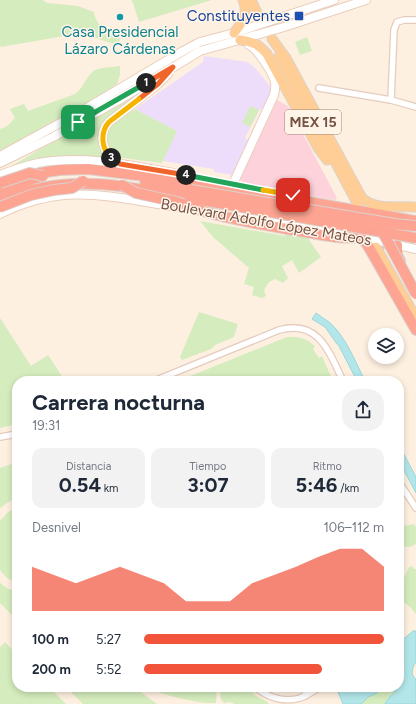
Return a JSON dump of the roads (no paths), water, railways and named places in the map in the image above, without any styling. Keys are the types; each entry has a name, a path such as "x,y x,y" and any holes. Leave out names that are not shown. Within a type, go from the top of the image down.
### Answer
{"highway":[{"path":"0,184 42,172 88,169 145,176 165,176 416,221"},
{"path":"0,184 30,173 43,176"},
{"path":"0,190 43,176 90,173 146,181 395,224 416,226"},
{"path":"146,181 167,178 365,214 376,220 416,294"},
{"path":"204,179 252,192"},
{"path":"0,207 31,195 72,188 83,182"},
{"path":"0,200 21,191 44,184 83,182 122,185 416,238"},
{"path":"0,200 42,187 73,183 130,187 189,198 270,207 416,233"},
{"path":"122,185 136,193 177,202 228,219 348,238 360,237 367,244 416,330"},
{"path":"397,245 398,258 416,290"}],"main road":[{"path":"237,36 244,19 246,5 244,0"},
{"path":"251,0 261,17 256,0"},
{"path":"229,43 237,36 281,18 334,0"},
{"path":"0,156 75,115 200,42 284,27 366,0"},
{"path":"237,36 259,45 267,54 318,148 327,160"},
{"path":"270,40 286,58 362,198 374,205 415,207"},
{"name":"MEX 15","path":"270,40 353,203 327,160 275,58 270,40"},
{"path":"0,163 53,137 200,51 229,43 252,46 259,52 275,81 276,88 233,184"},
{"path":"120,164 111,159 104,150 103,136 106,126 109,122 158,84 173,67"},
{"name":"Boulevard Adolfo López Mateos","path":"0,175 38,163 86,160 120,164 416,217"},
{"name":"Boulevard Adolfo López Mateos","path":"0,214 26,202 52,196 90,194 258,218 416,249"},
{"path":"386,212 415,207"},
{"path":"416,307 380,248 416,318"}],"street":[{"path":"391,100 394,30 397,22 404,20 416,20"},
{"path":"319,88 391,100 416,107"},
{"path":"166,376 279,330 292,328 306,330 320,339 327,348 341,376"},
{"path":"0,437 12,435"},
{"path":"404,490 416,508"},
{"path":"262,692 268,696 278,699 295,699 312,692"},
{"path":"305,692 305,696"}],"water":[{"path":"316,313 335,328 350,350 363,376 354,376 338,344 325,327 312,319"},
{"path":"404,454 416,477 416,493 404,470"},
{"path":"413,631 416,631 416,662 412,671 414,678 416,679 416,704 385,704 395,692 404,692 404,639"},
{"path":"338,692 377,692 368,697 361,704 343,704"}],"tunnel":[{"path":"375,235 384,249"}],"place":[{"name":"Constituyentes","path":"299,16"},
{"name":"Casa Presidencial Lázaro Cárdenas","path":"120,17"}]}
